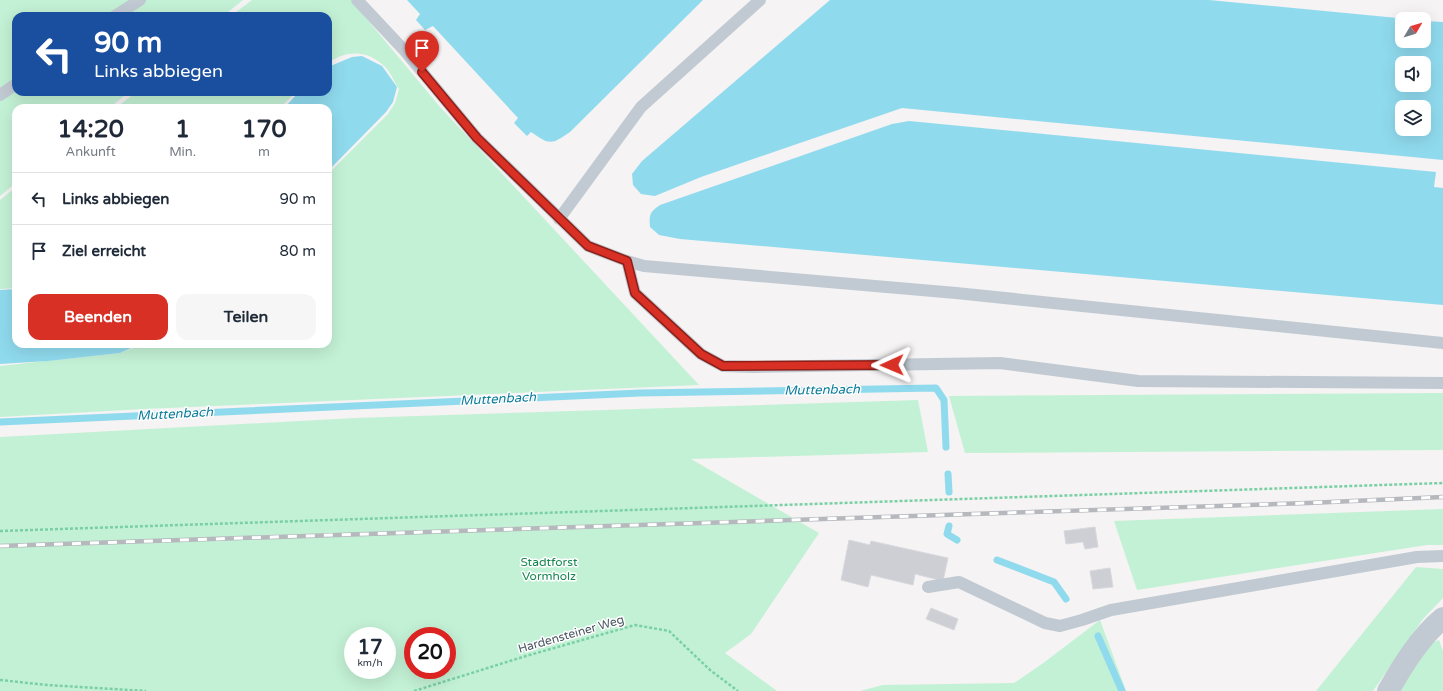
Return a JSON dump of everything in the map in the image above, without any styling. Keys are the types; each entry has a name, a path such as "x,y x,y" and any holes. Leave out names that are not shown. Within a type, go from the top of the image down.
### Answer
{"street":[{"path":"1388,691 1424,636 1443,618"}],"lane":[{"path":"121,12 140,0"},
{"path":"357,0 404,50 477,138 559,218 588,246 627,261 644,266 956,294 1443,343"},
{"path":"559,218 641,107 760,0"},
{"path":"0,95 12,87"},
{"path":"627,261 635,293 701,354 723,366 753,367 1000,363 1138,381 1443,383"},
{"path":"928,587 959,582 1045,623 1060,626 1111,610 1417,557 1443,556"}],"path":[{"path":"0,531 1443,483"},
{"name":"Hardensteiner Weg","path":"414,691 526,656 635,625 669,631 710,670 738,691"},
{"path":"0,680 146,691"}],"green space":[{"path":"0,0 243,0 228,12 12,12 12,96 124,96 114,104 12,104 12,186 0,196"},
{"path":"252,0 351,0 440,107 699,385 144,409 0,417 0,366 120,353 133,348 332,348 332,170 388,114 395,103 399,89 385,67 377,60 363,54 349,54 332,61 332,12 236,12"},
{"path":"131,96 292,96 284,104 121,104"},
{"path":"12,190 12,288 0,289 0,200"},
{"path":"1443,393 1443,450 965,453 949,396"},
{"name":"Stadtforst Vormholz","path":"918,400 928,452 691,459 819,533 751,634 725,653 777,691 0,691 0,437 355,418"},
{"path":"1443,509 1443,545 1427,545 1137,590 1114,521"},
{"path":"1416,567 1443,569 1443,598 1423,619 1373,691 1316,691"},
{"path":"1100,620 1126,691 860,691 883,685 1014,683 1042,664"},
{"path":"1439,640 1443,651 1443,691 1397,691 1429,644"}],"water":[{"path":"407,0 703,0 570,132 559,139 550,142 531,132 527,136 514,123 518,118 433,26 425,30 416,20 420,14"},
{"path":"830,0 1209,0 1395,18 1395,48 1431,48 1431,21 1443,22 1443,160 902,108 701,177 655,196 641,194 633,185 632,174 642,161"},
{"path":"362,56 382,66 397,87 393,102 386,112 332,167 332,104 288,104 295,96 332,96 332,65 352,57"},
{"path":"909,121 1436,172 1434,187 1443,188 1443,305 680,239 659,235 650,227 651,214 660,205 892,124"},
{"path":"12,289 12,348 131,348 120,353 48,361 0,364 0,290"}],"building":[{"path":"1095,527 1098,547 1085,549 1083,542 1066,544 1064,531"},
{"path":"849,540 870,545 871,541 948,558 943,581 915,574 913,585 871,575 868,587 841,580"},
{"path":"1110,568 1113,587 1093,589 1090,571"},
{"path":"931,608 958,619 954,630 926,619"}],"waterway":[{"name":"Muttenbach","path":"0,422 640,393 936,388 944,400 946,447"},
{"name":"Muttenbach","path":"948,474 949,492"},
{"name":"Muttenbach","path":"949,526 947,534 957,540"},
{"name":"Muttenbach","path":"997,560 1054,582 1066,599"},
{"name":"Muttenbach","path":"1098,636 1122,691"}],"railway":[{"path":"0,546 1308,503 1443,497"}],"route":[{"path":"422,72 477,138 588,246 627,261 635,293 701,354 723,366 892,365"}]}
